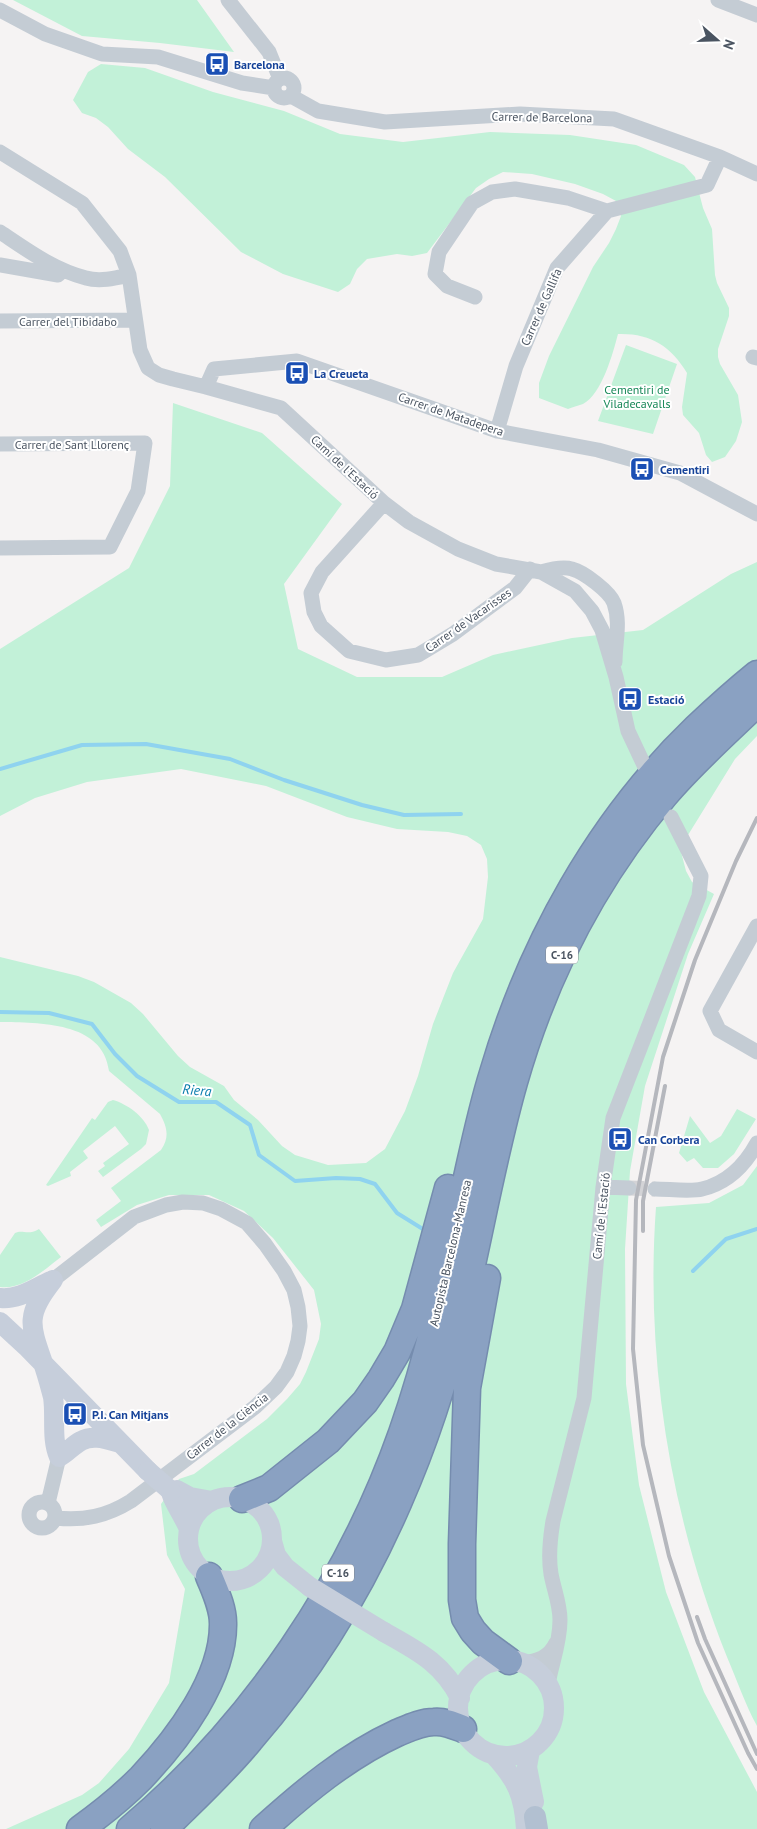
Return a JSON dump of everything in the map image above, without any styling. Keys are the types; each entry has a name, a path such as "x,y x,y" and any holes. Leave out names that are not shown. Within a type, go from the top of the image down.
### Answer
{"highway":[{"name":"Autopista Barcelona-Manresa","path":"130,1829 188,1775 234,1724 272,1676 304,1630 333,1582 378,1493 402,1434 437,1316 492,1074 513,1010 546,934 607,832 649,779 695,729 757,674"},
{"name":"Autopista Barcelona-Manresa","path":"164,1829 250,1741 291,1688 333,1627 369,1563 398,1503 437,1398 459,1321 514,1080 549,982 566,945 594,894 625,846 666,794 757,703"},
{"path":"515,1662 483,1642 465,1618 462,1600 467,1388 475,1337 512,1152 528,1085 546,1024 576,952 594,916 631,854 696,763"},
{"path":"242,1499 269,1488 328,1441 365,1402 397,1352 415,1309 450,1179 482,1072 499,1028 528,973"},
{"path":"80,1829 141,1778 187,1720 211,1679 221,1652 223,1621 220,1605 209,1576"},
{"path":"263,1829 317,1783 351,1758 379,1742 418,1725 432,1722 444,1722 463,1729"}],"street":[{"path":"0,10 45,34 102,54 158,57 249,85 277,84 275,64 268,52 228,0"},
{"path":"718,0 757,15"},
{"name":"Carrer de Barcelona","path":"277,84 288,79 293,83 294,88 291,96 318,111 385,122 520,114 614,119 720,157 757,174"},
{"path":"0,152 82,203 120,251 129,275 135,320"},
{"path":"475,298 447,286 435,274 439,252 472,203 492,192 515,190 568,198 607,211 707,185 720,157"},
{"name":"Carrer de Gallifa","path":"497,431 516,366 557,268 607,211"},
{"path":"0,232 50,265 88,279 112,279 129,275"},
{"path":"0,265 58,275 64,270"},
{"name":"Carrer del Tibidabo","path":"0,321 135,320"},
{"name":"Camí de l'Estació","path":"135,320 140,350 148,368 159,375 281,408 384,503 409,522 458,549 496,564 536,571 575,592 592,611 602,630 616,677 628,731 644,764"},
{"name":"Carrer de Matadepera","path":"206,387 214,369 297,361 497,431 598,450 680,473 757,514"},
{"name":"Carrer de Sant Llorenç","path":"0,444 145,443 138,491 110,547 0,548"},
{"name":"Carrer de Vacarisses","path":"384,503 322,572 311,592 314,612 321,626 350,651 386,660 418,655 453,634 536,571"},
{"name":"Camí de l'Estació","path":"536,571 554,568 572,569 600,585 614,602 618,632 615,651 616,677"},
{"name":"Camí de l'Estació","path":"548,1684 559,1644 560,1632 560,1608 550,1563 550,1542 553,1521 584,1398 603,1187 613,1118 698,896 701,876 671,817"},
{"path":"757,926 710,1011 719,1030 757,1052"},
{"path":"656,1189 702,1190 733,1175 751,1154 757,1143"},
{"path":"603,1187 629,1188"},
{"name":"Carrer de la Ciència","path":"53,1280 134,1217 166,1204 184,1202 203,1204 233,1214 247,1223 265,1244 284,1271 294,1290 300,1326 294,1356 286,1372 276,1387 254,1407 131,1501 116,1510 85,1519 56,1518"},
{"path":"0,1298 13,1298 22,1295 53,1280"},
{"path":"48,1503 59,1457 55,1448 53,1397 32,1331 32,1317 44,1292 53,1280"},
{"path":"0,1322 170,1491 171,1497 181,1511 189,1529"},
{"path":"59,1457 81,1440 92,1437 120,1443"},
{"path":"170,1491 177,1490 190,1497 212,1501"},
{"path":"272,1540 268,1557 262,1567 253,1574 235,1581 222,1581 203,1572 193,1560 188,1545 189,1529 195,1516 205,1505 227,1497 242,1499 256,1506 266,1517 276,1555 306,1584 420,1652 445,1663 480,1669"},
{"path":"38,1502 48,1503 53,1507 56,1514 54,1523 45,1529 35,1527 30,1522 32,1506 38,1502"},
{"path":"253,1574 275,1574 291,1581 306,1584"},
{"path":"533,1826 524,1809 518,1786 494,1755 476,1745 463,1729 459,1716 460,1698 467,1681 480,1669 494,1662 536,1661 547,1656 555,1646 560,1632"},
{"path":"420,1652 449,1678 460,1698"},
{"path":"494,1755 512,1756 530,1750 544,1737 553,1721 554,1702 548,1684 537,1671 515,1662"},
{"path":"530,1750 527,1768 534,1801 533,1826"}],"green space":[{"path":"13,0 197,0 234,52 82,36"},
{"path":"101,64 145,68 213,92 284,111 340,134 403,142 490,132 570,135 636,145 684,165 695,177 703,208 712,229 715,275 729,308 729,316 718,349 718,357 738,395 742,422 736,441 725,457 712,462 706,455 699,433 683,415 682,407 687,373 674,355 667,349 650,339 640,336 618,334 610,362 596,392 583,404 568,409 539,398 539,383 549,356 593,267 616,229 621,216 616,201 575,184 532,174 503,172 476,188 427,253 412,256 397,254 367,259 357,269 350,284 338,292 283,274 241,252 165,177 128,149 108,127 96,118 82,113 73,100 88,72"},
{"name":"Cementiri de Viladecavalls","path":"626,345 677,364 653,434 598,421"},
{"path":"173,403 262,433 342,504 284,584 298,649 357,677 442,677 493,655 572,638 643,630 731,574 757,562 757,736 735,759 680,848 686,871 692,882 714,894 688,954 645,1086 630,1171 625,1249 626,1384 639,1485 666,1592 704,1692 757,1792 757,1829 6,1829 82,1795 99,1783 129,1749 169,1683 185,1589 167,1555 161,1504 179,1479 194,1474 267,1419 287,1399 300,1384 306,1372 319,1339 321,1324 314,1290 273,1238 244,1211 209,1195 169,1195 137,1205 101,1227 96,1220 121,1201 111,1188 161,1150 166,1141 164,1123 160,1114 109,1071 104,1055 95,1042 67,1028 33,1023 0,1022 0,957 78,976 94,982 131,1003 143,1014 178,1056 190,1067 224,1086 234,1100 258,1120 282,1146 295,1155 328,1165 366,1163 385,1149 405,1111 418,1076 433,1024 453,973 483,919 488,877 487,859 481,845 467,836 448,832 397,829 347,817 266,786 181,769 87,782 35,798 0,816 0,649 129,568 170,486"},
{"path":"113,1100 124,1104 139,1115 147,1125 149,1130 146,1144 103,1177 98,1171 105,1166 103,1163 129,1144 115,1126 83,1151 88,1158 70,1172 71,1176 48,1186 46,1185 92,1118 95,1120 108,1102"},
{"path":"737,1109 756,1119 734,1154 718,1168 703,1168 694,1158 687,1162 679,1153 690,1116 710,1143 721,1136"},
{"path":"757,1166 757,1726 727,1657 707,1603 690,1548 677,1492 666,1436 659,1379 654,1321 654,1264 656,1207 709,1203 743,1185"},
{"path":"39,1229 61,1257 25,1282 9,1287 0,1287 0,1255 15,1233 31,1232"}],"waterway":[{"path":"0,769 82,745 146,744 230,759 284,780 362,805 404,815 461,814"},
{"name":"Riera","path":"0,1012 49,1013 92,1024 115,1054 137,1076 179,1102 216,1102 250,1125 259,1155 295,1181 336,1178 360,1179 375,1184 397,1213 426,1231"},
{"path":"693,1271 726,1239 757,1229"}],"tunnel":[{"path":"629,1188 655,1189"}],"railway":[{"path":"757,818 736,861 695,960 663,1057 636,1200 633,1349 643,1445 669,1556 698,1643 757,1769"},
{"path":"643,1231 643,1201 665,1086"},
{"path":"697,1617 757,1754"}],"place":[{"name":"Barcelona","path":"217,64"},
{"name":"La Creueta","path":"297,373"},
{"name":"Cementiri","path":"642,469"},
{"name":"Estació","path":"630,699"},
{"name":"Can Corbera","path":"620,1139"},
{"name":"P.I. Can Mitjans","path":"75,1414"}]}
